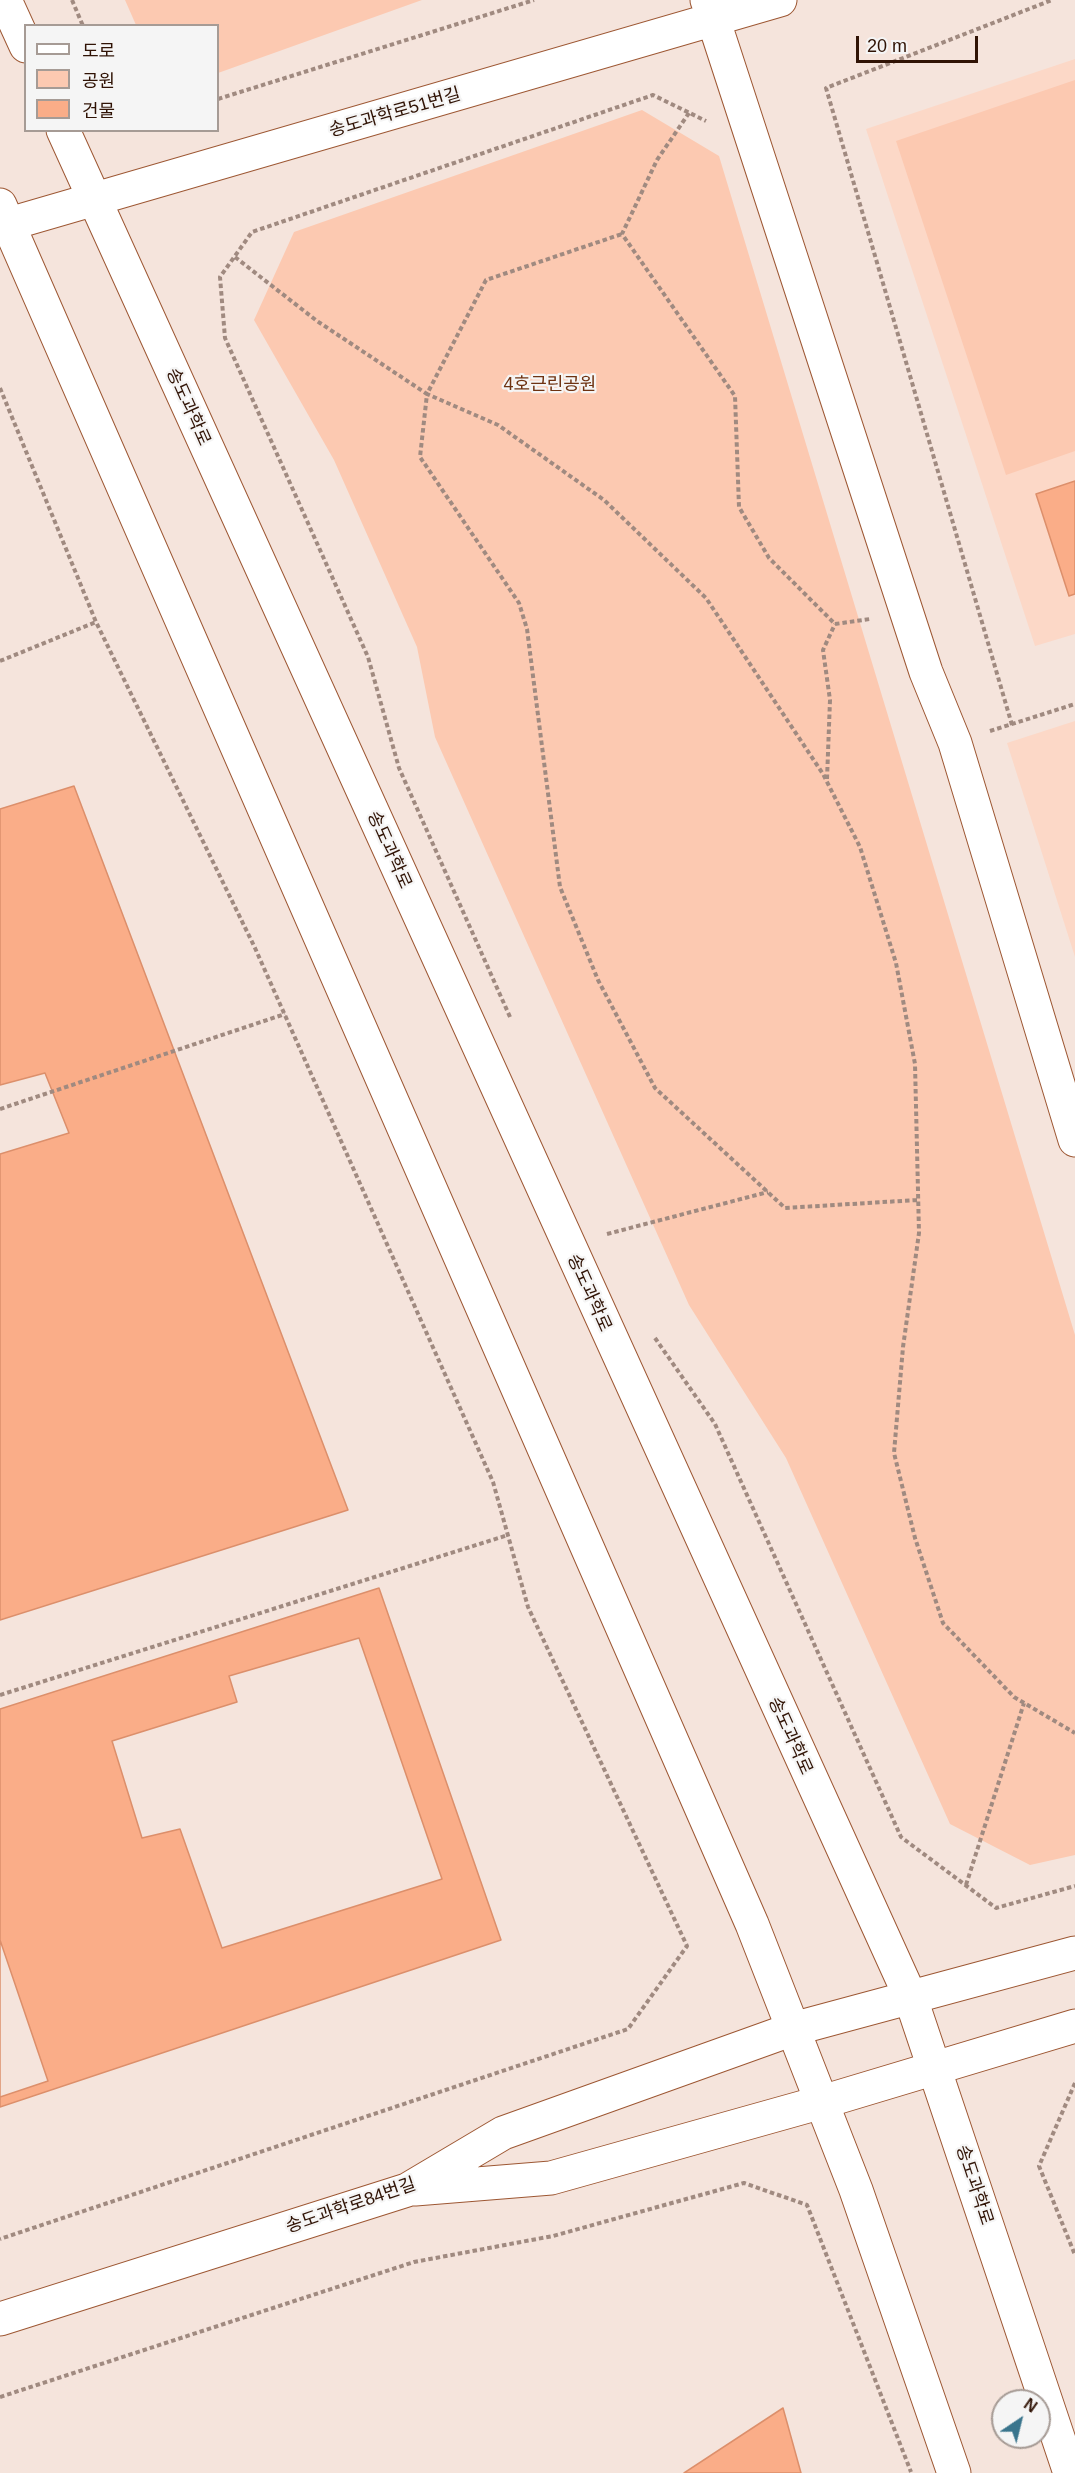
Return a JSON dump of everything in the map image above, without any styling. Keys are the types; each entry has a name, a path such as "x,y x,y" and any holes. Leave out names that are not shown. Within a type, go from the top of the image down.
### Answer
{"main road":[{"path":"5,0 24,42"},
{"name":"송도과학로51번길","path":"4,215 94,200 710,11 780,0"},
{"path":"710,11 926,672 956,743 1075,1140"},
{"name":"송도과학로","path":"64,132 910,1996 1070,2473"},
{"path":"4,215 752,1924 856,2190 954,2473"},
{"name":"송도과학로84번길","path":"0,2319 407,2190 503,2133 793,2029 910,1996 995,1977 1075,1953"},
{"path":"407,2190 551,2178 822,2102 1075,2026"}],"path":[{"path":"72,0 81,24"},
{"path":"219,99 534,0"},
{"path":"1012,725 826,88 1052,0"},
{"path":"515,1028 399,768 368,657 225,338 220,278 252,232 653,95 709,123"},
{"path":"689,113 657,160 622,234 486,280 427,394 420,457 519,603 527,629 560,886 598,980 655,1088 785,1208 917,1200"},
{"path":"622,234 735,396 739,507 769,558 835,624"},
{"path":"235,257 317,321 427,394 498,425 604,500 706,598 827,782 860,848 896,963 915,1064 919,1233 903,1347 894,1453 915,1538 943,1623 1014,1697 1075,1734"},
{"path":"0,388 96,622 255,948 493,1482 528,1607 687,1947 628,2030 0,2239"},
{"path":"835,624 874,618"},
{"path":"0,661 96,622"},
{"path":"827,782 830,700 823,650 835,624"},
{"path":"956,743 1075,704"},
{"path":"0,1109 285,1014"},
{"path":"607,1234 768,1192"},
{"path":"602,1223 612,1245"},
{"path":"650,1331 716,1424 901,1837 996,1908 1075,1886"},
{"path":"0,1695 508,1535"},
{"path":"966,1885 1024,1703"},
{"path":"1075,2083 1039,2166 1075,2255"},
{"path":"0,2397 414,2262 553,2236 744,2182 807,2205 911,2473"}],"shaded area":[{"path":"1075,59 1075,634 1035,646 866,129"},
{"path":"1075,721 1075,957 1007,743"}],"green space":[{"path":"125,0 422,0 219,73 219,24 136,24"},
{"path":"1075,80 1075,451 1006,475 896,141"},
{"name":"4호근린공원","path":"642,110 719,156 1075,1335 1075,1855 1030,1865 950,1824 786,1458 689,1305 435,737 417,647 334,460 254,320 294,232"}],"building":[{"path":"1075,481 1075,594 1069,596 1036,494"},
{"path":"74,786 348,1510 0,1620 0,1154 69,1133 45,1073 0,1085 0,809"},
{"path":"379,1588 501,1940 0,2107 0,1709"},
{"path":"359,1638 442,1879 222,1948 180,1829 142,1838 112,1741 237,1702 229,1676"},
{"path":"0,1940 48,2081 0,2097"},
{"path":"783,2408 801,2473 684,2473"}]}
